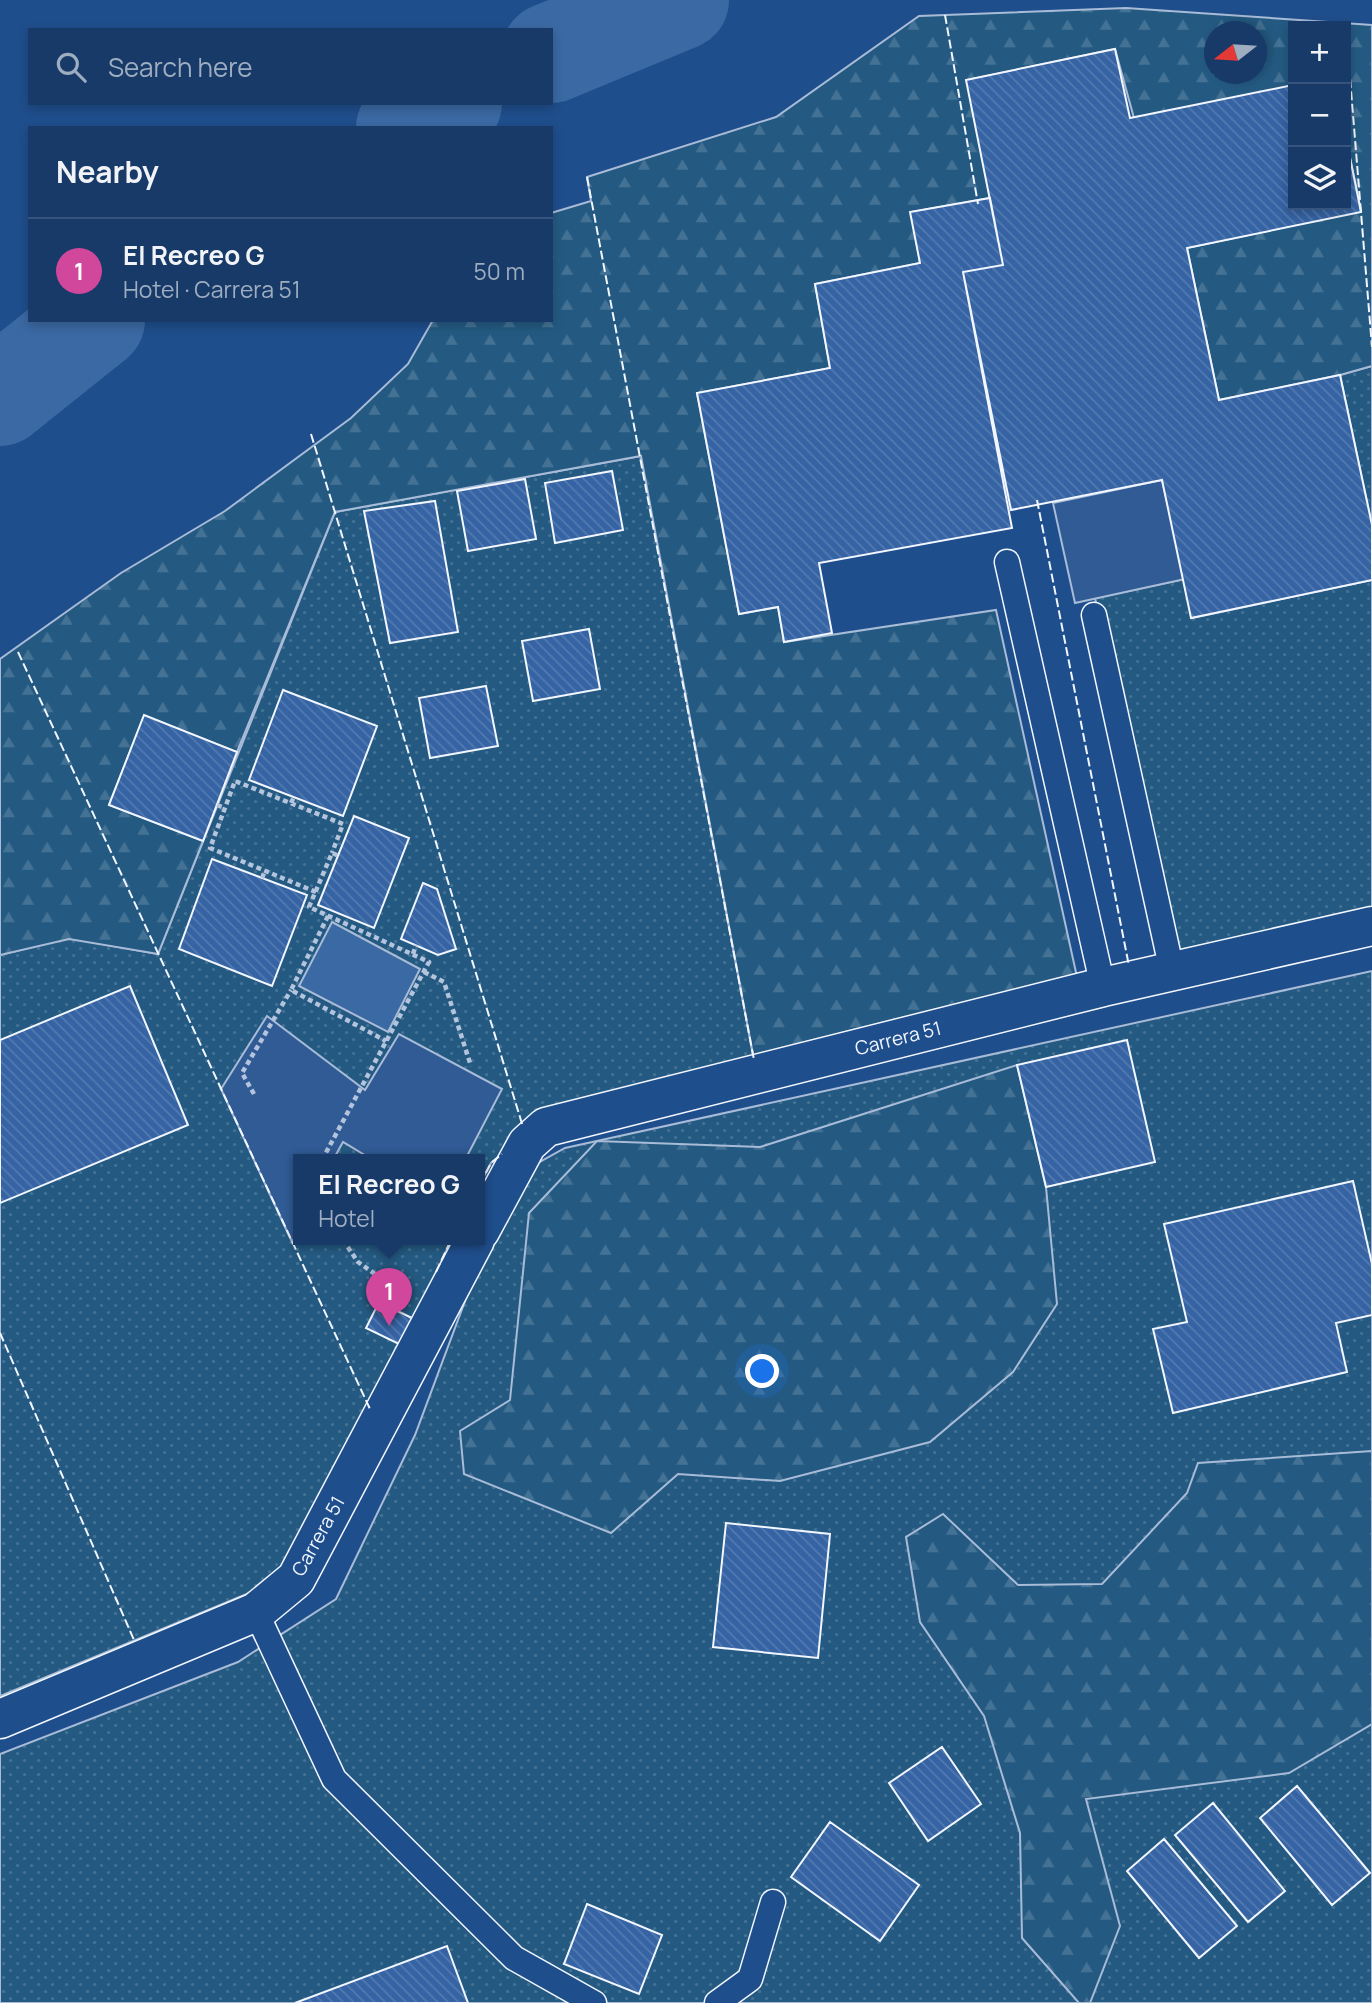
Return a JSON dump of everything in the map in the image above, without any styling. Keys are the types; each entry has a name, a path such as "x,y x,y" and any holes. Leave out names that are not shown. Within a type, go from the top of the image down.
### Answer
{"street":[{"name":"Carrera 51","path":"485,1222 527,1144 546,1127 1103,986 1372,926"},
{"name":"Carrera 51","path":"0,1719 256,1612 296,1579 472,1245"}],"lane":[{"path":"1007,562 1103,986"},
{"path":"1094,615 1172,971"},
{"path":"256,1612 334,1779 514,1958 594,2003"},
{"path":"718,2003 750,1979 773,1902"}],"path":[{"path":"316,892 210,848 234,781 343,824 332,853 316,892 309,907 429,962 325,1154"},
{"path":"291,803 294,797"},
{"path":"217,805 225,808"},
{"path":"332,853 339,856"},
{"path":"262,878 265,871"},
{"path":"254,1094 242,1073 291,990 328,916"},
{"path":"412,954 416,945"},
{"path":"424,972 444,982 471,1066"},
{"path":"291,990 386,1041"},
{"path":"346,1245 358,1262 372,1275 438,1309"}],"green space":[{"path":"1126,8 1314,21 1288,21 1288,88 1137,129 1115,49 967,80 990,198 911,212 920,263 815,284 830,368 697,393 739,614 778,607 784,642 996,610 1079,986 754,1060 641,456 335,512 237,752 144,716 109,805 203,841 158,954 69,939 0,955 0,659 121,573 225,511 351,418 408,364 432,322 553,322 553,212 591,201 587,177 776,117 919,16"},
{"path":"1351,24 1372,25 1372,366 1219,400 1187,248 1361,211 1351,162"},
{"path":"1372,366 1372,525 1340,375"},
{"path":"641,456 754,1060 526,1133 491,1163 485,1174 485,1154 293,1154 293,1245 449,1245 416,1320 273,1583 0,1696 0,955 69,938 158,954 335,512"},
{"path":"1185,579 1192,618 1372,580 1372,919 1170,961 1095,598"},
{"path":"1372,971 1372,2003 0,2003 0,1754 238,1662 336,1599 415,1435 511,1178 565,1148"},
{"path":"1017,1065 1046,1187 1057,1304 1013,1372 930,1442 780,1481 678,1474 611,1533 464,1474 460,1431 510,1400 529,1213 597,1141 760,1147"},
{"path":"1372,1451 1372,1724 1289,1773 1086,1799 1120,1926 1090,2003 1079,2003 1022,1938 1020,1833 984,1716 920,1622 906,1537 943,1514 1018,1585 1102,1584 1187,1493 1198,1463"}],"shaded area":[{"path":"1162,480 1185,579 1075,603 1053,503"},
{"path":"332,922 420,969 388,1032 299,986"},
{"path":"267,1016 365,1090 399,1034 502,1089 468,1154 363,1154 343,1142 336,1154 293,1154 292,1242 221,1089"}],"building":[{"path":"1115,49 1130,118 1288,86 1288,210 1351,210 1351,163 1361,212 1187,248 1219,400 1340,375 1372,525 1372,580 1191,618 1162,480 1011,510 963,272 1003,265 966,80"},
{"path":"990,198 1003,265 963,272 1012,528 819,563 832,633 784,642 778,607 739,614 697,393 830,368 815,284 920,263 910,212"},
{"path":"612,471 623,530 555,543 545,483"},
{"path":"525,479 536,539 468,551 457,491"},
{"path":"435,501 458,632 390,643 364,511"},
{"path":"589,629 600,689 533,701 522,641"},
{"path":"486,686 498,746 430,758 419,698"},
{"path":"283,690 377,726 343,816 249,780"},
{"path":"144,715 237,752 203,841 109,805"},
{"path":"354,816 409,838 374,928 318,905"},
{"path":"212,859 307,895 272,986 179,949"},
{"path":"423,883 437,889 456,949 438,955 401,939"},
{"path":"130,986 188,1125 0,1203 0,1040"},
{"path":"1127,1040 1155,1162 1046,1187 1017,1065"},
{"path":"1353,1181 1372,1264 1372,1315 1336,1323 1347,1372 1173,1413 1153,1329 1187,1322 1164,1224"},
{"path":"379,1302 416,1320 403,1346 366,1328"},
{"path":"726,1523 830,1534 818,1658 713,1647"},
{"path":"942,1747 981,1804 928,1841 889,1783"},
{"path":"1297,1786 1370,1873 1332,1905 1260,1818"},
{"path":"1213,1803 1285,1891 1248,1922 1175,1835"},
{"path":"830,1822 919,1885 880,1941 791,1877"},
{"path":"1164,1839 1237,1926 1199,1958 1127,1871"},
{"path":"587,1904 662,1935 639,1994 564,1964"},
{"path":"447,1946 468,2003 295,2003"}],"waterway":[{"path":"553,52 679,0"},
{"path":"410,126 448,105"},
{"path":"0,396 92,322"}],"fence":[{"path":"945,15 978,204"},
{"path":"1350,84 1372,347"},
{"path":"587,177 754,1060"},
{"path":"311,434 523,1127"},
{"path":"1037,500 1129,966"},
{"path":"18,652 293,1243"},
{"path":"485,1174 491,1163 502,1154"},
{"path":"294,1245 370,1409"},
{"path":"436,1272 449,1245"},
{"path":"0,1333 134,1640"}],"place":[{"name":"El Recreo G","path":"389,1326"}]}
